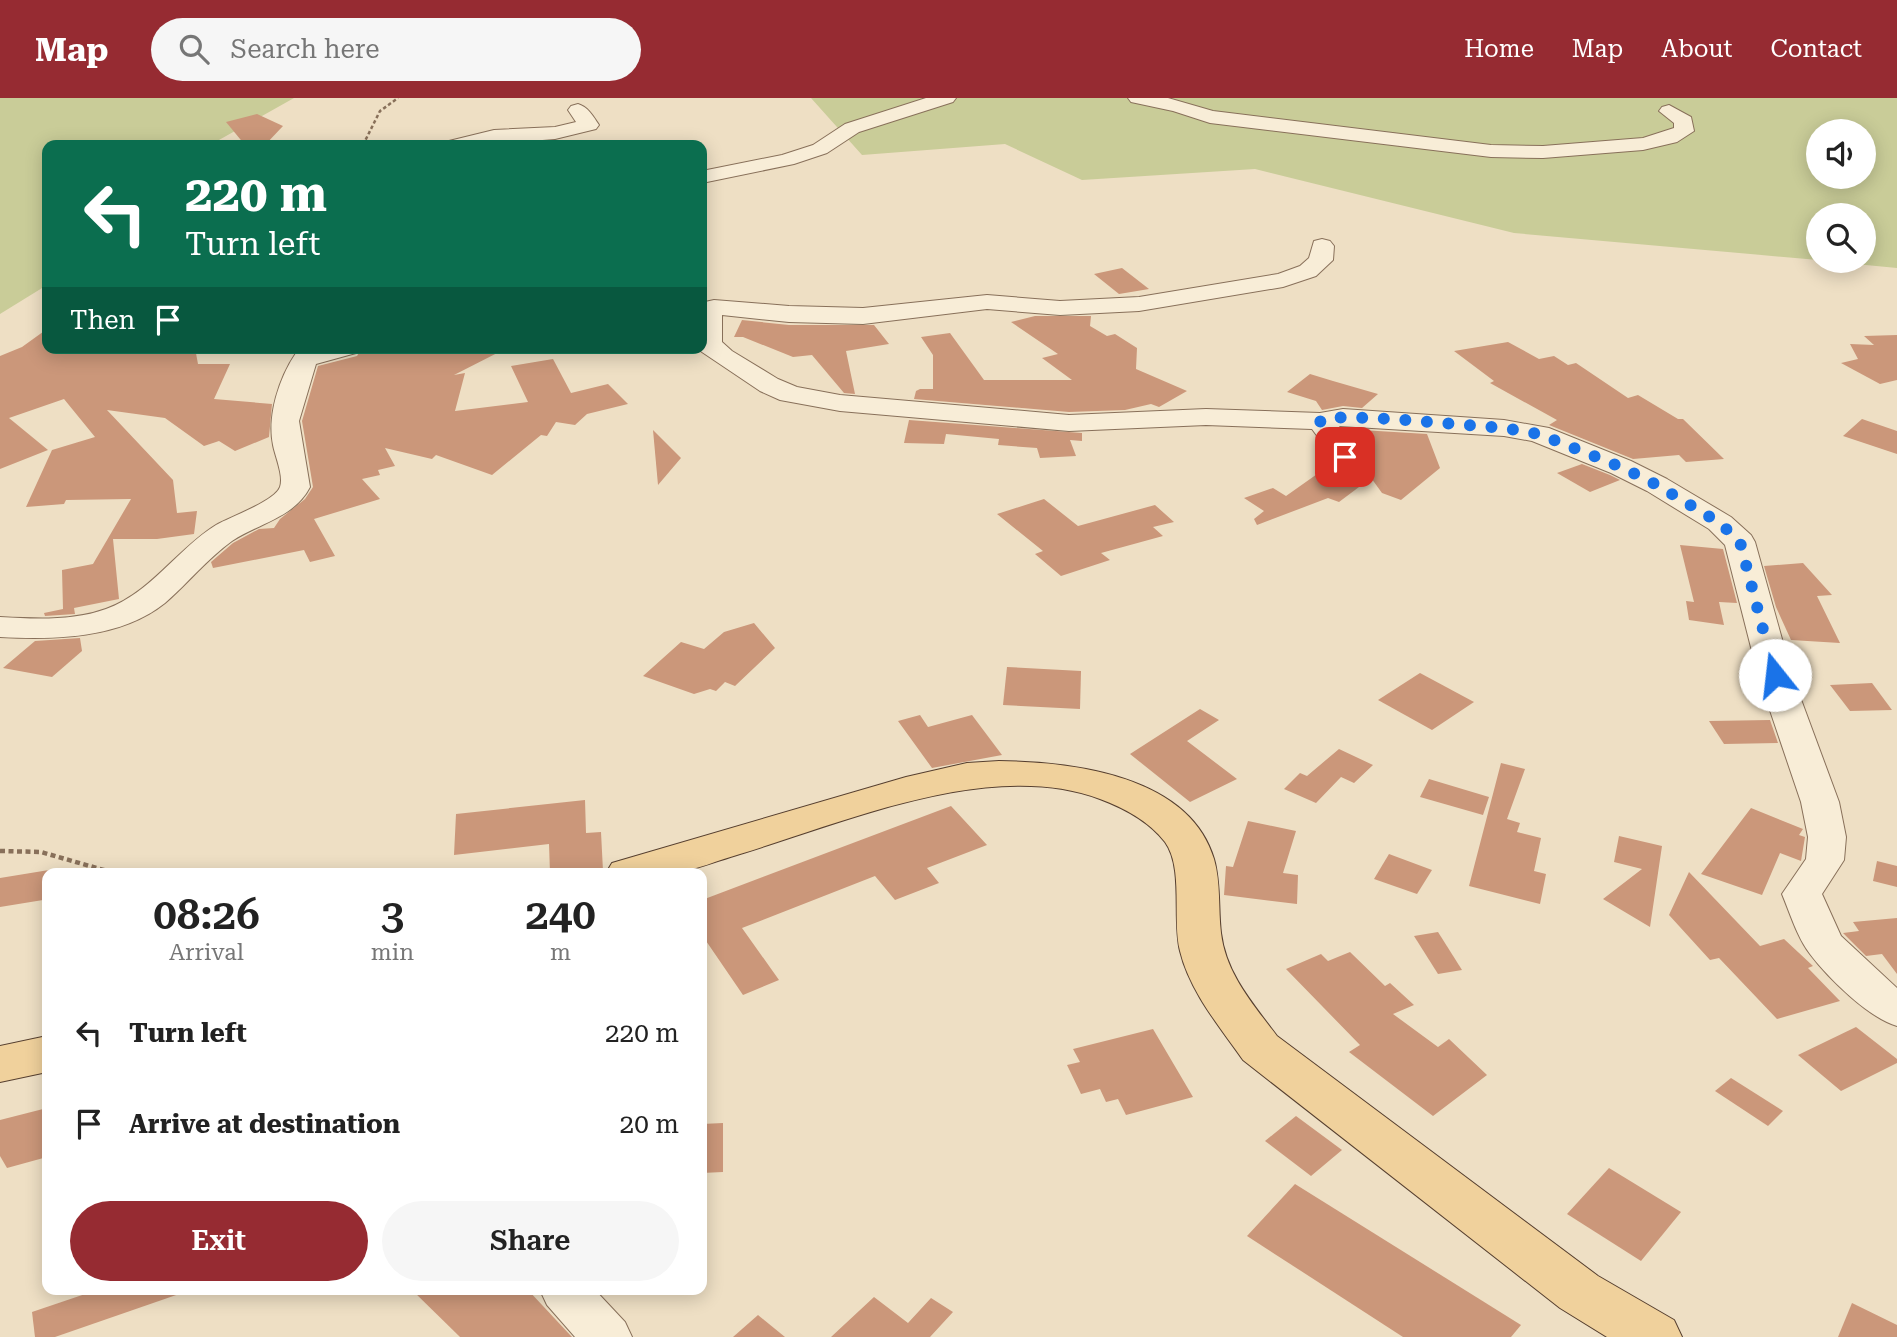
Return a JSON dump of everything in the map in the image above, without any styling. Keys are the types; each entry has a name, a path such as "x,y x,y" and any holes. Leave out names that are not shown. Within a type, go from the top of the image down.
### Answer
{"main road":[{"path":"643,868 940,780 1017,772 1069,777 1131,795 1152,806 1182,836 1191,853 1201,949 1224,998 1260,1048 1579,1292 1654,1337"},
{"path":"0,1064 42,1055"}],"street":[{"path":"707,176 787,160 820,149 852,128 946,98"},
{"path":"1138,98 1178,106 1210,117 1244,122 1451,147 1544,152 1643,144 1670,138 1684,131 1684,121 1669,111"},
{"path":"477,140 494,136 555,133 589,125 578,110"},
{"path":"707,333 709,314 714,307 789,314 863,316 987,302 1060,308 1139,304 1283,280 1308,271 1321,260 1322,246"},
{"path":"707,344 723,357 769,385 790,394 840,403 1069,423 1206,417 1320,421 1343,417 1504,428 1539,434 1621,467 1657,485 1720,523 1740,542 1775,675 1820,802 1827,837 1825,859 1802,894 1824,944 1860,980 1897,1011"},
{"path":"0,627 57,629 120,614 151,597 188,560 233,527 284,501 295,489 295,479 287,455 285,428 288,407 306,354"},
{"path":"1320,421 1338,443 1345,457 1345,467"},
{"path":"569,1295 607,1337"}],"path":[{"path":"366,140 380,111 398,98"},
{"path":"0,851 41,852 97,868"}],"green space":[{"path":"0,98 294,98 219,140 42,140 42,288 0,314"},
{"path":"811,98 1897,98 1897,268 1876,266 1876,203 1806,203 1806,259 1514,233 1255,169 1082,180 1005,144 862,155"}],"building":[{"path":"257,114 283,126 270,140 241,140 226,122"},
{"path":"1122,268 1149,289 1119,294 1094,274"},
{"path":"1035,316 1091,316 1090,326 1107,336 1115,334 1137,348 1136,369 1187,391 1159,407 1151,404 1125,410 1069,412 914,399 916,391 933,389 933,355 921,337 950,333 984,380 1072,380 1042,358 1058,354 1011,322"},
{"path":"742,320 789,325 874,325 889,344 846,351 855,394 844,393 812,355 793,357 743,337 734,337"},
{"path":"42,333 42,354 196,354 198,364 230,364 214,399 272,404 269,437 235,451 219,441 204,446 165,418 107,410 173,480 177,513 197,511 194,534 157,539 113,539 119,599 74,608 75,614 45,616 44,613 63,609 62,570 93,564 131,499 66,500 64,504 26,507 52,450 95,437 64,399 9,418 48,450 0,469 0,356 22,347"},
{"path":"1897,335 1897,380 1880,384 1841,363 1858,359 1850,344 1874,345 1864,336"},
{"path":"1508,342 1539,359 1554,356 1568,365 1576,363 1628,398 1638,395 1678,419 1683,419 1724,459 1686,462 1679,455 1633,459 1549,425 1557,420 1490,383 1494,381 1454,351"},
{"path":"495,354 454,375 465,373 455,411 528,402 511,366 553,359 571,393 608,384 628,404 587,414 575,425 556,422 547,436 541,435 492,475 436,455 432,459 385,448 395,466 378,470 380,475 362,479 380,499 314,519 335,556 310,562 304,550 213,568 211,562 233,543 259,529 274,528 280,519 305,499 313,487 302,421 318,366 357,356"},
{"path":"1310,374 1378,394 1362,408 1343,406 1322,410 1316,401 1287,392"},
{"path":"1862,419 1897,431 1897,454 1843,436"},
{"path":"909,420 1082,433 1082,441 1070,440 1076,456 1040,458 1037,448 998,445 999,439 946,434 944,444 904,443"},
{"path":"1345,429 1427,434 1440,468 1401,500 1382,493 1361,464 1357,449"},
{"path":"653,430 681,458 658,485"},
{"path":"1582,464 1620,480 1590,492 1557,473"},
{"path":"1320,472 1359,487 1339,502 1328,498 1257,525 1254,519 1264,511 1244,498 1273,488 1286,496"},
{"path":"1044,499 1078,526 1155,505 1174,522 1153,527 1163,536 1101,553 1110,560 1061,576 1035,554 1043,551 997,514"},
{"path":"1680,545 1723,549 1737,603 1719,602 1724,625 1689,620 1686,601 1694,602"},
{"path":"1803,563 1832,595 1817,596 1840,643 1791,640 1776,607 1764,566"},
{"path":"754,623 775,648 735,686 725,682 716,691 710,689 694,694 643,676 681,642 704,649 724,632"},
{"path":"80,638 82,651 52,677 3,668 35,641"},
{"path":"1007,667 1081,671 1080,709 1003,705"},
{"path":"1420,673 1474,702 1432,730 1378,700"},
{"path":"1872,683 1892,710 1850,711 1830,685"},
{"path":"1200,709 1219,720 1187,741 1237,779 1190,802 1130,754"},
{"path":"920,715 928,727 972,715 1002,755 932,768 898,721"},
{"path":"1770,720 1778,743 1724,744 1709,721"},
{"path":"1339,749 1373,765 1354,783 1341,777 1316,803 1284,789 1300,773 1307,776"},
{"path":"1501,763 1525,769 1507,819 1520,823 1517,832 1541,838 1534,871 1546,874 1540,904 1469,886"},
{"path":"1429,779 1489,797 1483,815 1420,797"},
{"path":"585,800 586,833 601,832 603,868 550,868 549,844 454,855 456,814"},
{"path":"951,806 987,845 927,868 939,883 895,900 875,876 742,928 779,980 743,995 707,942 707,898"},
{"path":"1751,808 1803,829 1799,835 1805,837 1801,861 1780,853 1762,895 1701,874"},
{"path":"1248,821 1296,831 1283,873 1298,875 1297,904 1224,895 1226,866 1233,867"},
{"path":"1619,836 1662,846 1650,927 1603,899 1642,869 1614,862"},
{"path":"1389,854 1432,870 1417,894 1374,879"},
{"path":"1877,861 1897,866 1897,887 1873,881"},
{"path":"42,871 42,900 0,907 0,878"},
{"path":"1689,872 1760,946 1784,939 1813,966 1808,968 1840,1001 1777,1019 1719,958 1710,960 1669,915"},
{"path":"1897,918 1897,974 1882,954 1866,956 1843,933 1859,931 1853,922"},
{"path":"1438,932 1462,970 1438,974 1414,936"},
{"path":"1350,952 1385,986 1390,983 1414,1005 1393,1014 1438,1047 1449,1039 1487,1075 1433,1116 1349,1052 1360,1045 1286,969 1321,954 1328,961"},
{"path":"1856,1027 1897,1059 1897,1063 1841,1091 1798,1055"},
{"path":"1153,1029 1193,1097 1126,1115 1118,1099 1106,1102 1100,1089 1081,1094 1067,1065 1080,1062 1073,1049"},
{"path":"1731,1078 1783,1111 1768,1126 1715,1091"},
{"path":"42,1109 42,1158 7,1168 0,1156 0,1120"},
{"path":"1296,1116 1342,1150 1311,1176 1265,1141"},
{"path":"723,1123 723,1172 707,1173 707,1124"},
{"path":"1609,1168 1681,1212 1641,1261 1567,1214"},
{"path":"1295,1184 1521,1325 1511,1337 1403,1337 1247,1236"},
{"path":"82,1295 176,1295 55,1337 35,1337 32,1312"},
{"path":"417,1295 533,1295 572,1337 460,1337"},
{"path":"874,1297 908,1323 931,1298 953,1312 930,1337 831,1337"},
{"path":"1852,1303 1897,1325 1897,1337 1838,1337"},
{"path":"758,1315 785,1337 733,1337"}],"route":[{"path":"1345,457 1338,443 1320,421 1343,417 1393,419 1504,428 1539,434 1575,447 1657,485 1720,523 1740,542 1775,675"}]}
